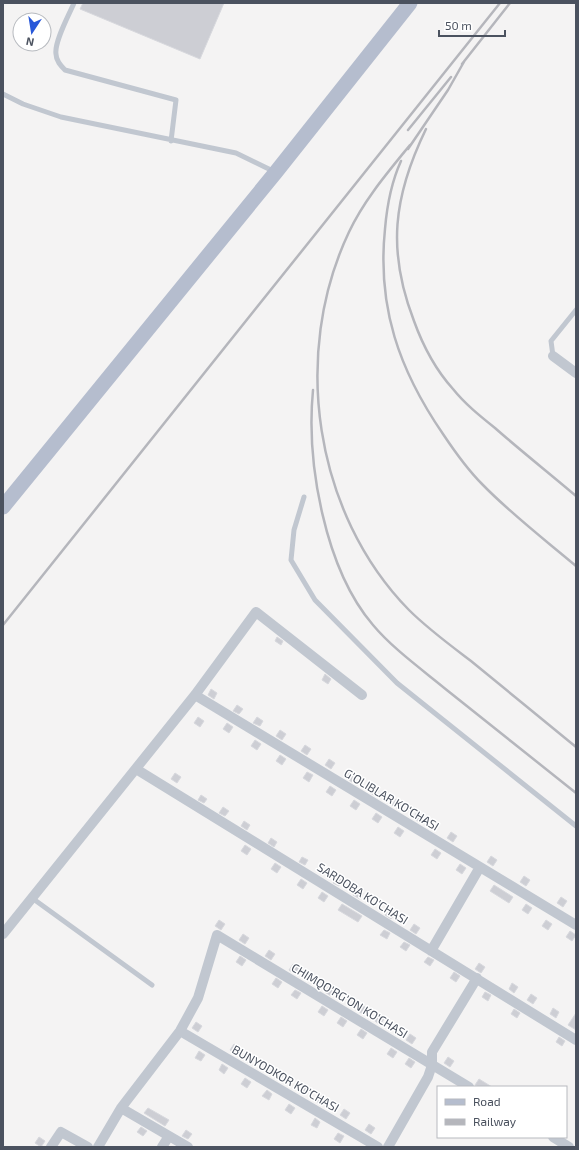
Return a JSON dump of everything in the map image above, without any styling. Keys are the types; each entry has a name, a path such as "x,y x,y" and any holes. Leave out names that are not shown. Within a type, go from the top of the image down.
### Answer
{"main road":[{"path":"3,507 276,172 410,3"}],"street":[{"path":"553,356 576,373"},
{"path":"3,934 195,696 256,612 362,695"},
{"name":"G'OLIBLAR KO'CHASI","path":"195,696 576,925"},
{"name":"SARDOBA KO'CHASI","path":"136,769 576,1040"},
{"path":"431,951 480,867"},
{"name":"CHIMQO'RG'ON KO'CHASI","path":"180,1031 198,998 217,936 467,1086"},
{"path":"388,1147 428,1077 432,1065 432,1052 477,978"},
{"path":"98,1147 121,1108 180,1031"},
{"name":"BUNYODKOR KO'CHASI","path":"180,1031 378,1147"},
{"path":"121,1108 188,1147"},
{"path":"51,1147 61,1132 88,1147"},
{"path":"162,1147 169,1136"},
{"path":"554,1138 569,1147"}],"lane":[{"path":"74,3 56,47 56,55 60,64 66,70 176,100 171,141"},
{"path":"3,94 22,104 60,117 171,141 236,153 276,172"},
{"path":"553,356 551,341 576,310"},
{"path":"304,497 294,530 291,560 315,600 397,683 576,826"},
{"path":"32,898 152,985"}],"building":[{"path":"83,3 224,3 200,59 80,9"},
{"path":"277,637 283,641 281,645 275,641"},
{"path":"325,674 331,679 328,684 322,680"},
{"path":"211,689 217,693 214,699 208,695"},
{"path":"237,705 243,709 239,714 233,711"},
{"path":"198,717 204,721 200,727 194,723"},
{"path":"257,717 263,721 260,726 253,723"},
{"path":"227,723 233,727 229,733 223,729"},
{"path":"280,730 286,734 282,740 276,736"},
{"path":"255,740 261,744 257,750 251,746"},
{"path":"305,745 311,749 307,755 301,751"},
{"path":"280,755 286,759 282,765 276,761"},
{"path":"329,759 335,763 331,769 325,765"},
{"path":"307,772 313,775 309,782 303,778"},
{"path":"350,772 356,776 352,782 346,778"},
{"path":"175,773 181,777 177,783 171,779"},
{"path":"330,786 336,790 332,796 326,792"},
{"path":"373,786 379,790 375,796 369,792"},
{"path":"201,795 207,799 204,803 198,800"},
{"path":"396,799 402,803 398,809 392,805"},
{"path":"354,800 360,804 356,810 350,806"},
{"path":"223,807 229,811 225,816 219,813"},
{"path":"417,812 423,816 419,822 413,818"},
{"path":"376,813 382,817 378,823 372,819"},
{"path":"244,821 250,825 247,830 241,826"},
{"path":"398,827 404,831 400,837 394,833"},
{"path":"451,832 457,836 453,842 447,838"},
{"path":"271,838 277,842 274,847 268,843"},
{"path":"245,845 251,849 247,855 241,851"},
{"path":"435,849 441,853 437,859 431,855"},
{"path":"491,856 497,860 493,866 487,862"},
{"path":"302,857 308,860 305,865 299,862"},
{"path":"275,863 281,867 277,873 271,869"},
{"path":"460,864 466,868 462,874 456,870"},
{"path":"524,876 530,880 526,886 520,882"},
{"path":"337,877 343,881 339,886 333,883"},
{"path":"301,879 307,883 303,889 297,885"},
{"path":"494,885 513,897 509,903 490,891"},
{"path":"357,890 363,893 360,899 353,895"},
{"path":"322,892 328,896 324,902 318,898"},
{"path":"561,897 567,901 563,907 557,903"},
{"path":"342,904 362,916 358,922 338,910"},
{"path":"526,904 532,908 528,914 522,910"},
{"path":"389,909 395,913 391,919 385,915"},
{"path":"219,920 225,924 221,930 215,926"},
{"path":"546,920 552,924 548,930 542,926"},
{"path":"414,924 420,928 416,934 410,930"},
{"path":"384,930 390,933 387,939 380,935"},
{"path":"570,931 576,935 572,941 566,937"},
{"path":"243,934 249,938 245,944 239,940"},
{"path":"404,942 410,945 406,951 400,947"},
{"path":"269,950 275,954 271,960 265,956"},
{"path":"240,956 246,960 242,966 236,962"},
{"path":"428,957 434,960 430,966 424,962"},
{"path":"479,963 485,967 481,973 475,969"},
{"path":"293,964 299,968 295,974 289,970"},
{"path":"454,972 460,976 456,982 450,978"},
{"path":"276,978 282,982 278,988 272,984"},
{"path":"512,983 518,987 514,993 509,989"},
{"path":"329,986 335,989 331,996 325,992"},
{"path":"295,990 301,993 297,999 291,995"},
{"path":"485,992 491,995 488,1001 482,997"},
{"path":"531,994 537,998 533,1004 527,1000"},
{"path":"362,1005 368,1009 364,1015 358,1011"},
{"path":"322,1006 328,1010 324,1016 318,1012"},
{"path":"553,1008 559,1012 556,1018 550,1014"},
{"path":"514,1009 520,1013 517,1018 511,1014"},
{"path":"576,1013 576,1030 568,1025"},
{"path":"378,1015 384,1019 380,1025 375,1021"},
{"path":"341,1017 347,1021 343,1027 337,1023"},
{"path":"196,1022 202,1026 198,1032 192,1028"},
{"path":"361,1029 367,1033 363,1039 357,1035"},
{"path":"410,1034 416,1038 412,1044 406,1040"},
{"path":"559,1037 565,1041 562,1046 556,1042"},
{"path":"234,1044 240,1048 236,1054 230,1050"},
{"path":"391,1048 397,1052 393,1058 387,1054"},
{"path":"199,1051 205,1055 201,1061 195,1058"},
{"path":"448,1057 454,1061 450,1067 444,1063"},
{"path":"409,1058 415,1062 411,1068 405,1064"},
{"path":"222,1064 228,1068 224,1074 219,1070"},
{"path":"278,1070 284,1074 280,1080 274,1076"},
{"path":"245,1078 251,1082 247,1088 241,1084"},
{"path":"479,1079 490,1086 477,1086 475,1085"},
{"path":"303,1085 309,1089 305,1095 299,1091"},
{"path":"267,1090 272,1094 269,1100 262,1096"},
{"path":"320,1095 326,1099 322,1105 316,1101"},
{"path":"289,1104 295,1108 291,1114 285,1110"},
{"path":"148,1108 169,1120 165,1126 144,1113"},
{"path":"344,1109 350,1113 346,1119 340,1115"},
{"path":"315,1118 320,1122 317,1128 311,1125"},
{"path":"369,1124 375,1128 371,1134 365,1130"},
{"path":"141,1127 147,1131 143,1136 137,1132"},
{"path":"186,1130 192,1134 188,1139 182,1136"},
{"path":"338,1133 344,1136 340,1143 334,1139"},
{"path":"39,1137 45,1141 41,1147 35,1143"}],"railway":[{"path":"3,625 500,3"},
{"path":"462,64 510,3"},
{"path":"408,149 448,90 465,60"},
{"path":"408,130 451,77"},
{"path":"426,129 406,178 401,201 397,247 405,295 418,330 435,365 463,400 576,496"},
{"path":"410,145 393,165 355,220 331,279 321,329 317,380 322,430 333,480 351,527 377,571 409,610 431,630 576,747"},
{"path":"401,161 392,186 388,203 383,258 384,285 388,311 394,337 403,362 414,386 428,410 461,460 471,472 504,506 576,566"},
{"path":"313,390 313,450 316,482 322,514 342,575 356,602 373,625 399,651 576,793"}]}
